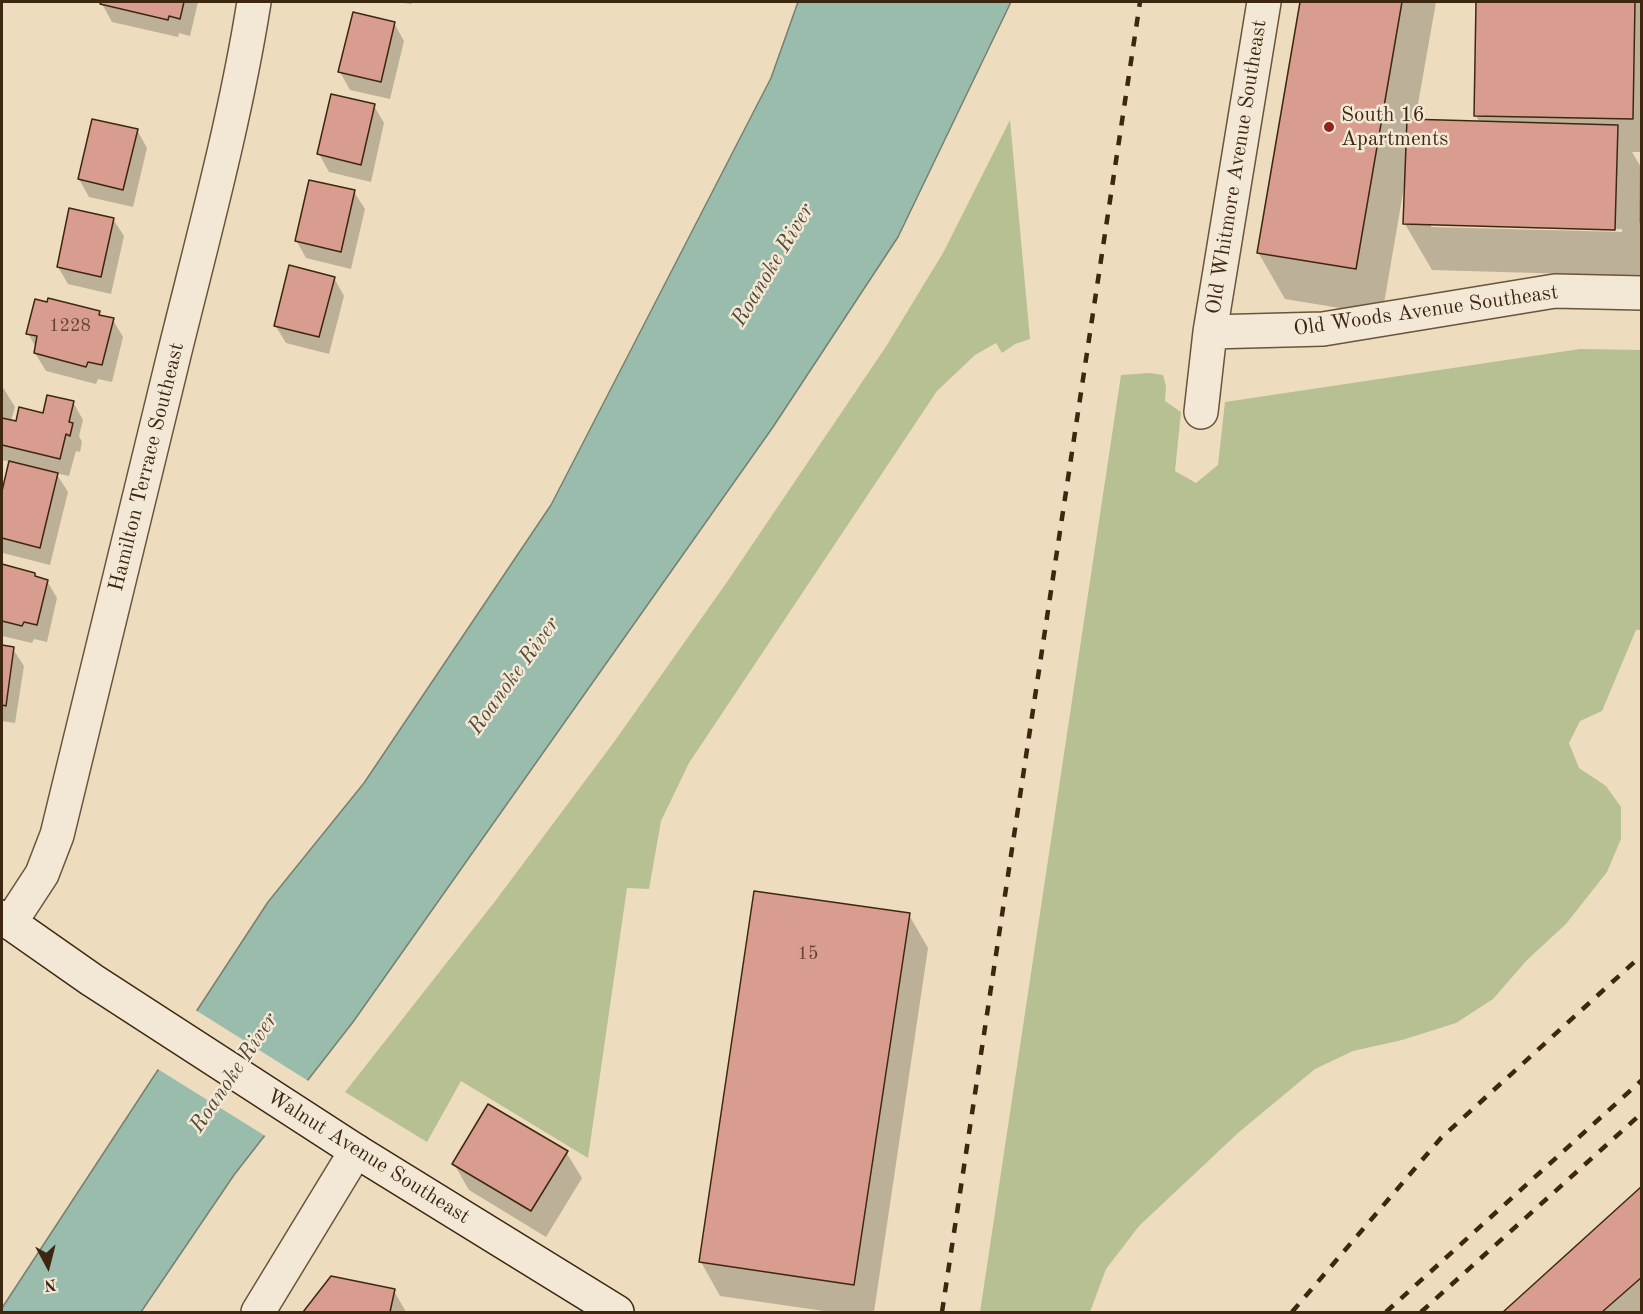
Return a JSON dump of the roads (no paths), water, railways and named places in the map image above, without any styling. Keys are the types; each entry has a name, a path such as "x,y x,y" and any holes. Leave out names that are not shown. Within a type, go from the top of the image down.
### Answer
{"street":[{"name":"Hamilton Terrace Southeast","path":"6,920 42,874 57,835 218,180 246,51 254,2"},
{"name":"Old Whitmore Avenue Southeast","path":"1201,412 1210,332 1264,2"},
{"name":"Old Woods Avenue Southeast","path":"1210,332 1323,330 1555,291 1641,293"},
{"name":"Walnut Avenue Southeast","path":"6,920 92,980 356,1151 617,1312"},
{"path":"258,1312 356,1151"}],"water":[{"name":"Roanoke River","path":"798,2 1011,2 898,237 773,427 353,1022 234,1175 141,1312 2,1312 2,1308 268,902 364,783 551,505 771,78"}],"railway":[{"path":"942,1312 1140,2"},
{"path":"1292,1312 1441,1138 1642,955"},
{"path":"1386,1312 1642,1080"},
{"path":"1421,1312 1642,1113"}],"place":[{"name":"South 16 Apartments","path":"1329,127"}]}
